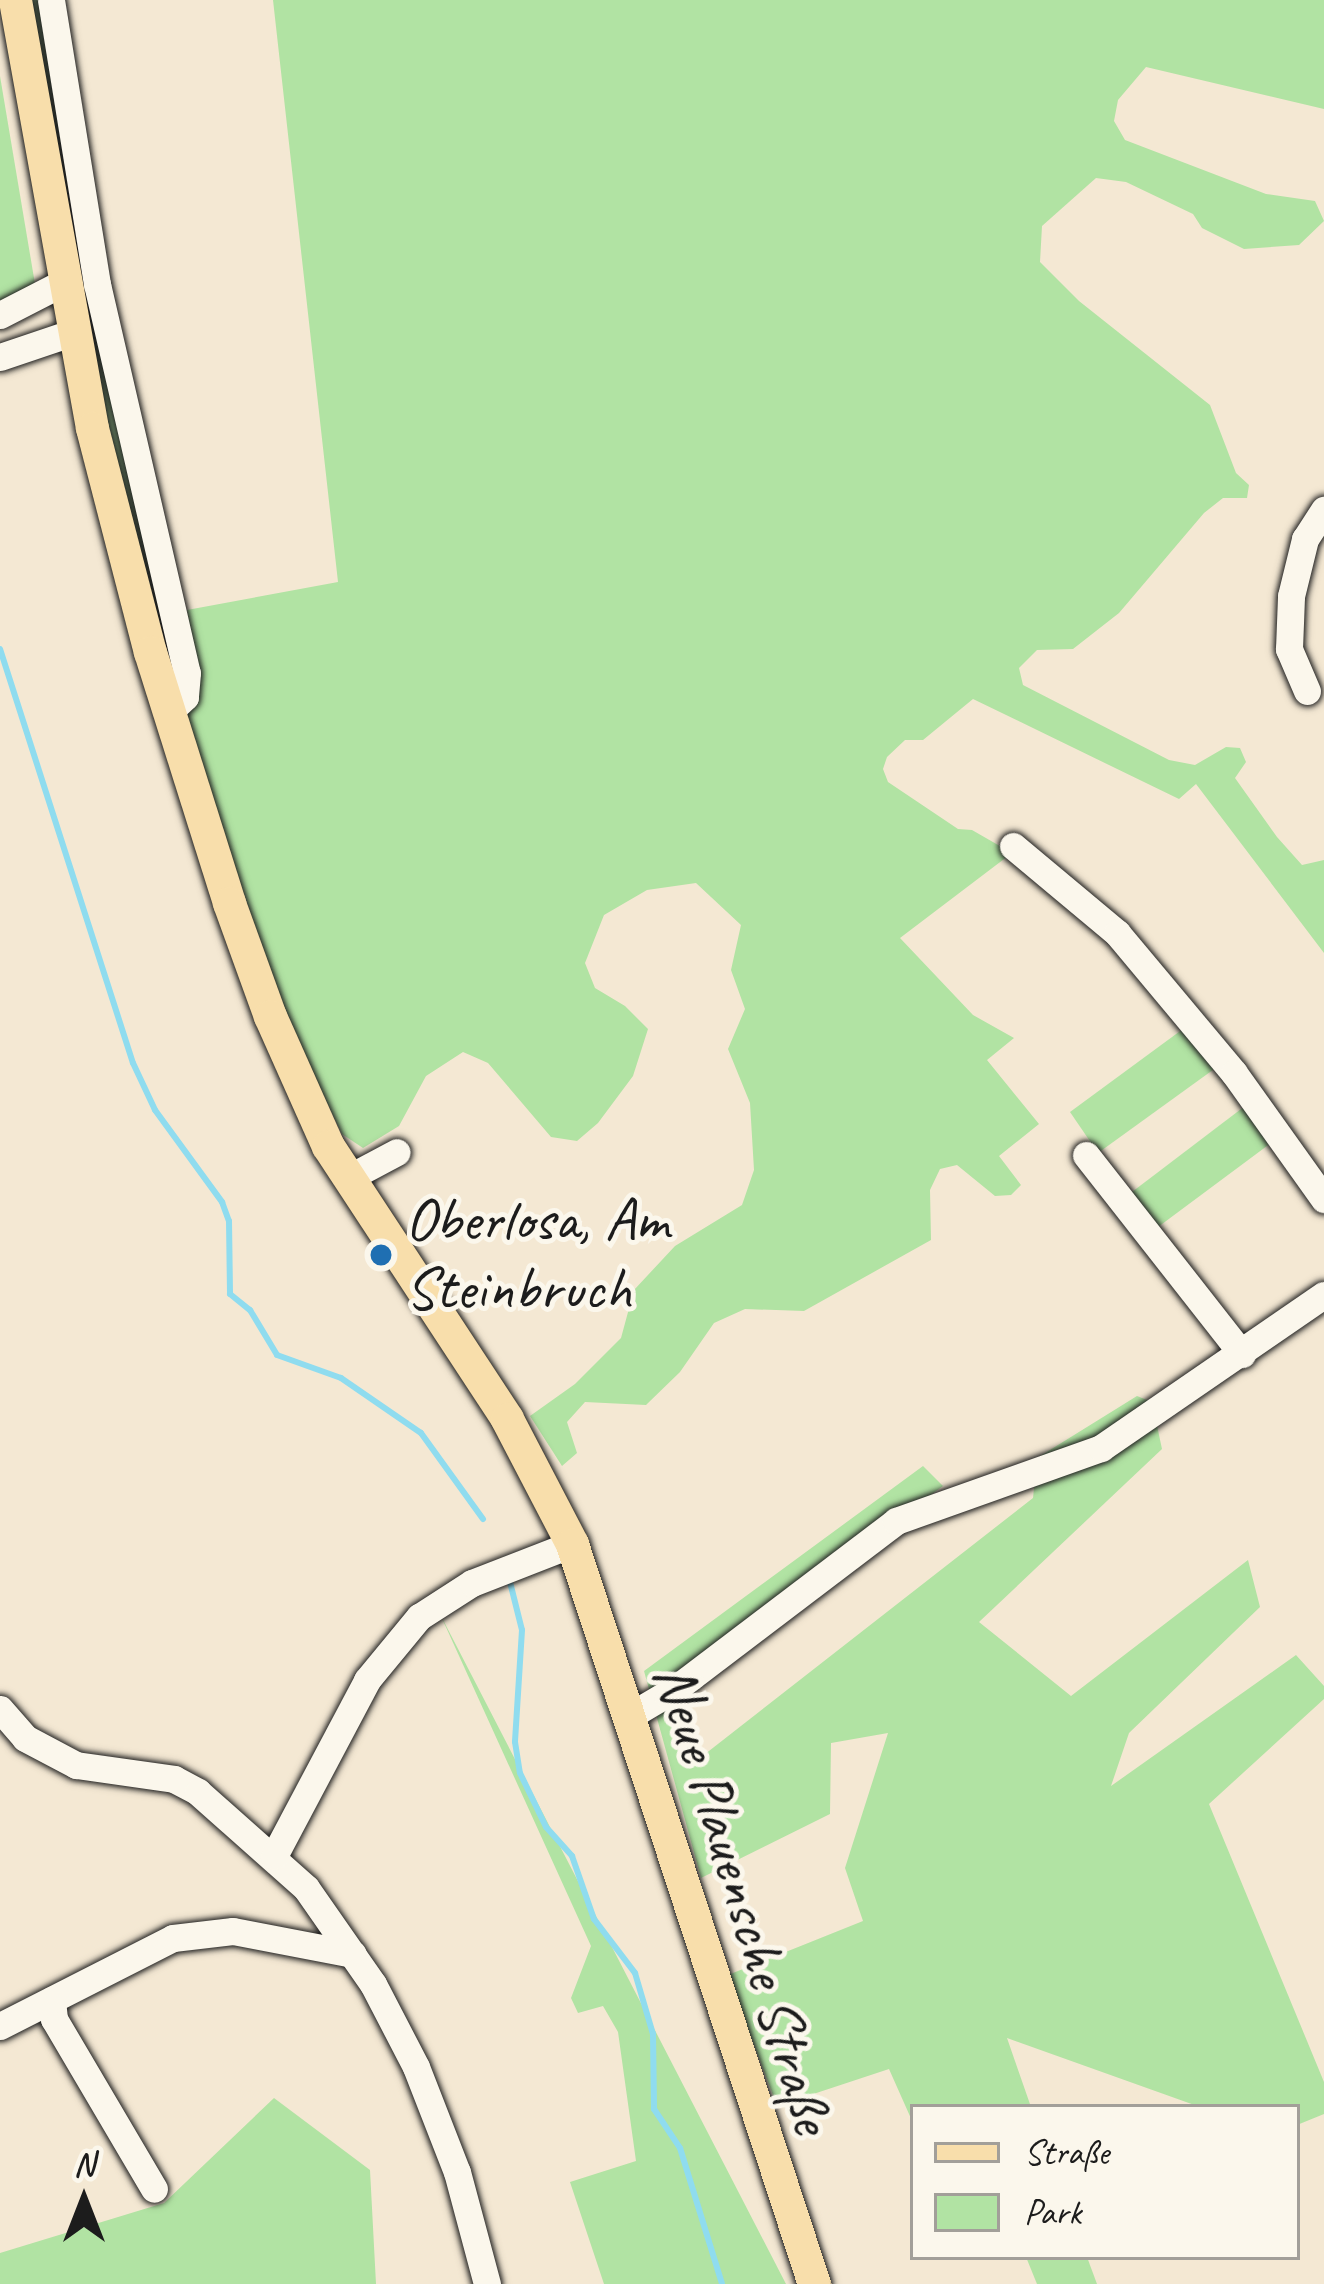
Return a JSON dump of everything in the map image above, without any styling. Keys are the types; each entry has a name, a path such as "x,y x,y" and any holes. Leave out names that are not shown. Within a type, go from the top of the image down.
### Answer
{"main road":[{"name":"Neue Plauensche Straße","path":"15,0 71,333 115,524 168,713 270,1016 302,1091 349,1178 507,1419 572,1544 814,2284"}],"street":[{"path":"51,0 98,284 187,673 184,697 168,713"},
{"path":"53,226 88,217"},
{"path":"0,315 62,283"},
{"path":"0,357 71,333"},
{"path":"1307,691 1289,649 1292,596 1305,539 1324,510"},
{"path":"1013,846 1117,933 1234,1073 1324,1199"},
{"path":"349,1178 397,1152"},
{"path":"1086,1155 1242,1354"},
{"path":"631,1715 675,1689 896,1521 1101,1448 1324,1294"},
{"path":"274,1856 367,1680 419,1617 472,1583 572,1544"},
{"path":"0,1709 25,1738 76,1765 174,1779 223,1809 306,1888 353,1954 416,2067 440,2124 487,2284"},
{"path":"0,2026 173,1938 233,1931 286,1937 353,1954"},
{"path":"52,2000 54,2019 154,2189"}],"green space":[{"path":"28,0 49,0 79,206 66,211"},
{"path":"273,0 1324,0 1324,109 1146,67 1118,100 1114,121 1125,140 1266,194 1315,201 1324,221 1299,245 1244,249 1202,228 1193,214 1126,182 1096,178 1042,226 1040,262 1079,301 1210,405 1236,473 1249,485 1247,498 1223,498 1204,513 1119,613 1073,649 1037,650 1019,668 1023,685 1169,760 1195,765 1226,747 1240,748 1246,762 1235,778 1277,837 1302,865 1324,860 1324,953 1196,784 1179,799 973,699 923,740 905,740 887,757 883,769 888,782 958,829 972,830 1012,853 900,938 973,1015 1014,1038 987,1060 1039,1124 999,1156 1021,1185 1011,1195 995,1196 957,1165 940,1169 930,1190 931,1240 804,1311 745,1309 714,1323 680,1372 646,1405 585,1402 567,1422 577,1453 562,1466 530,1416 575,1384 621,1338 634,1290 675,1246 742,1205 754,1170 750,1103 728,1049 745,1009 731,970 741,925 696,883 647,890 604,915 585,963 595,988 625,1006 648,1029 633,1076 598,1123 577,1141 551,1137 488,1063 463,1052 426,1076 399,1126 363,1148 342,1134 282,1009 184,713 198,673 187,610 338,582"},
{"path":"0,76 36,290 0,309"},
{"path":"73,234 80,243 81,278 165,597 174,688 103,428"},
{"path":"1187,1026 1217,1067 1098,1153 1070,1112"},
{"path":"1245,1106 1271,1143 1154,1230 1128,1195"},
{"path":"1137,1396 1152,1402 1162,1449 979,1622 1071,1696 1248,1560 1260,1607 1129,1733 1111,1786 1296,1655 1324,1686 1324,1699 1209,1804 1324,2082 1324,2114 1300,2124 1300,2104 1192,2104 1007,2038 1030,2104 910,2104 910,2116 889,2069 777,2106 728,1975 863,1921 845,1868 888,1733 831,1743 830,1814 701,1878 644,1671 923,1466 943,1486 673,1683 700,1758 1033,1498 1037,1458"},
{"path":"440,1614 786,2284 604,2284 570,2182 636,2161 618,2032 603,2006 578,2013 571,1998 591,1946"},
{"path":"274,2098 370,2170 376,2284 0,2284 0,2253 164,2203"},
{"path":"1027,2260 1088,2260 1097,2284 1037,2284"}],"waterway":[{"path":"0,649 133,1063 155,1110 222,1202 229,1221 230,1294 250,1310 277,1355 341,1378 421,1433 483,1519"},
{"path":"510,1582 522,1630 515,1742 520,1773 546,1827 572,1856 594,1919 635,1973 653,2034 654,2109 680,2148 722,2284"}],"place":[{"name":"Oberlosa, Am Steinbruch","path":"381,1255"}]}
